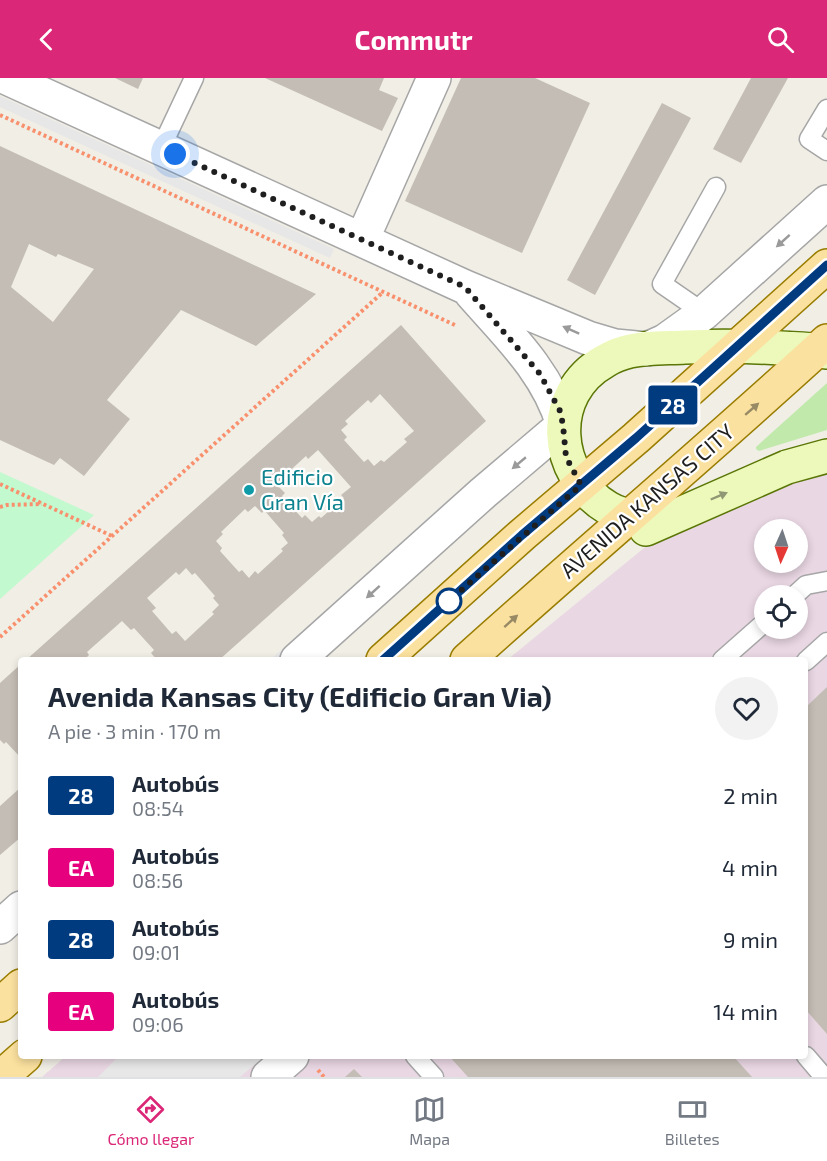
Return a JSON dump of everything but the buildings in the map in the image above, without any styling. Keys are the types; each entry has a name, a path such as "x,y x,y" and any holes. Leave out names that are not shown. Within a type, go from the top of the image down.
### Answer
{"main road":[{"path":"386,657 827,266"},
{"path":"666,519 628,516 610,510 594,499 581,485 566,457 563,425 572,396 580,382 603,362 632,350 738,346 824,348"},
{"name":"AVENIDA KANSAS CITY","path":"470,657 628,516 824,348"},
{"path":"561,577 614,544 666,519 787,467 827,456"},
{"path":"0,1005 18,989"},
{"path":"1,1077 22,1059"}],"street":[{"path":"7,78 465,287 588,338 615,346 647,349 665,341 704,313 827,202"},
{"path":"362,240 434,78"},
{"path":"300,657 483,493 563,425 560,411 540,374 465,287"},
{"path":"0,927 18,911"},
{"path":"268,1077 289,1059"}],"lane":[{"path":"161,148 194,78"},
{"path":"827,109 809,140 827,151"},
{"path":"704,313 662,284 716,187"},
{"path":"806,585 827,581"},
{"path":"725,657 754,632"},
{"path":"808,659 827,642"},
{"path":"808,1058 824,1077"},
{"path":"418,1059 434,1077"}],"path":[{"path":"0,115 458,327 465,333"},
{"path":"0,637 383,292"},
{"path":"0,484 112,536"},
{"path":"0,507 45,504"}],"shaded area":[{"path":"0,96 334,249 330,258 0,107"},
{"path":"827,473 827,1077 42,1077 63,1059 808,1059 808,657 511,657 649,544 802,478"},
{"path":"451,497 457,504 287,657 273,657"},
{"path":"116,1059 261,1059 240,1077 98,1077"}],"green space":[{"path":"827,383 827,430 759,451 756,449 756,447"},
{"path":"0,472 94,515 0,599"}],"bus line":[{"name":"28","path":"386,657 522,535 636,438 827,265"}],"place":[{"name":"Edificio Gran Vía","path":"249,490"}],"route":[{"path":"175,154 465,287 540,374 560,411 566,457 581,485 449,601"}]}
